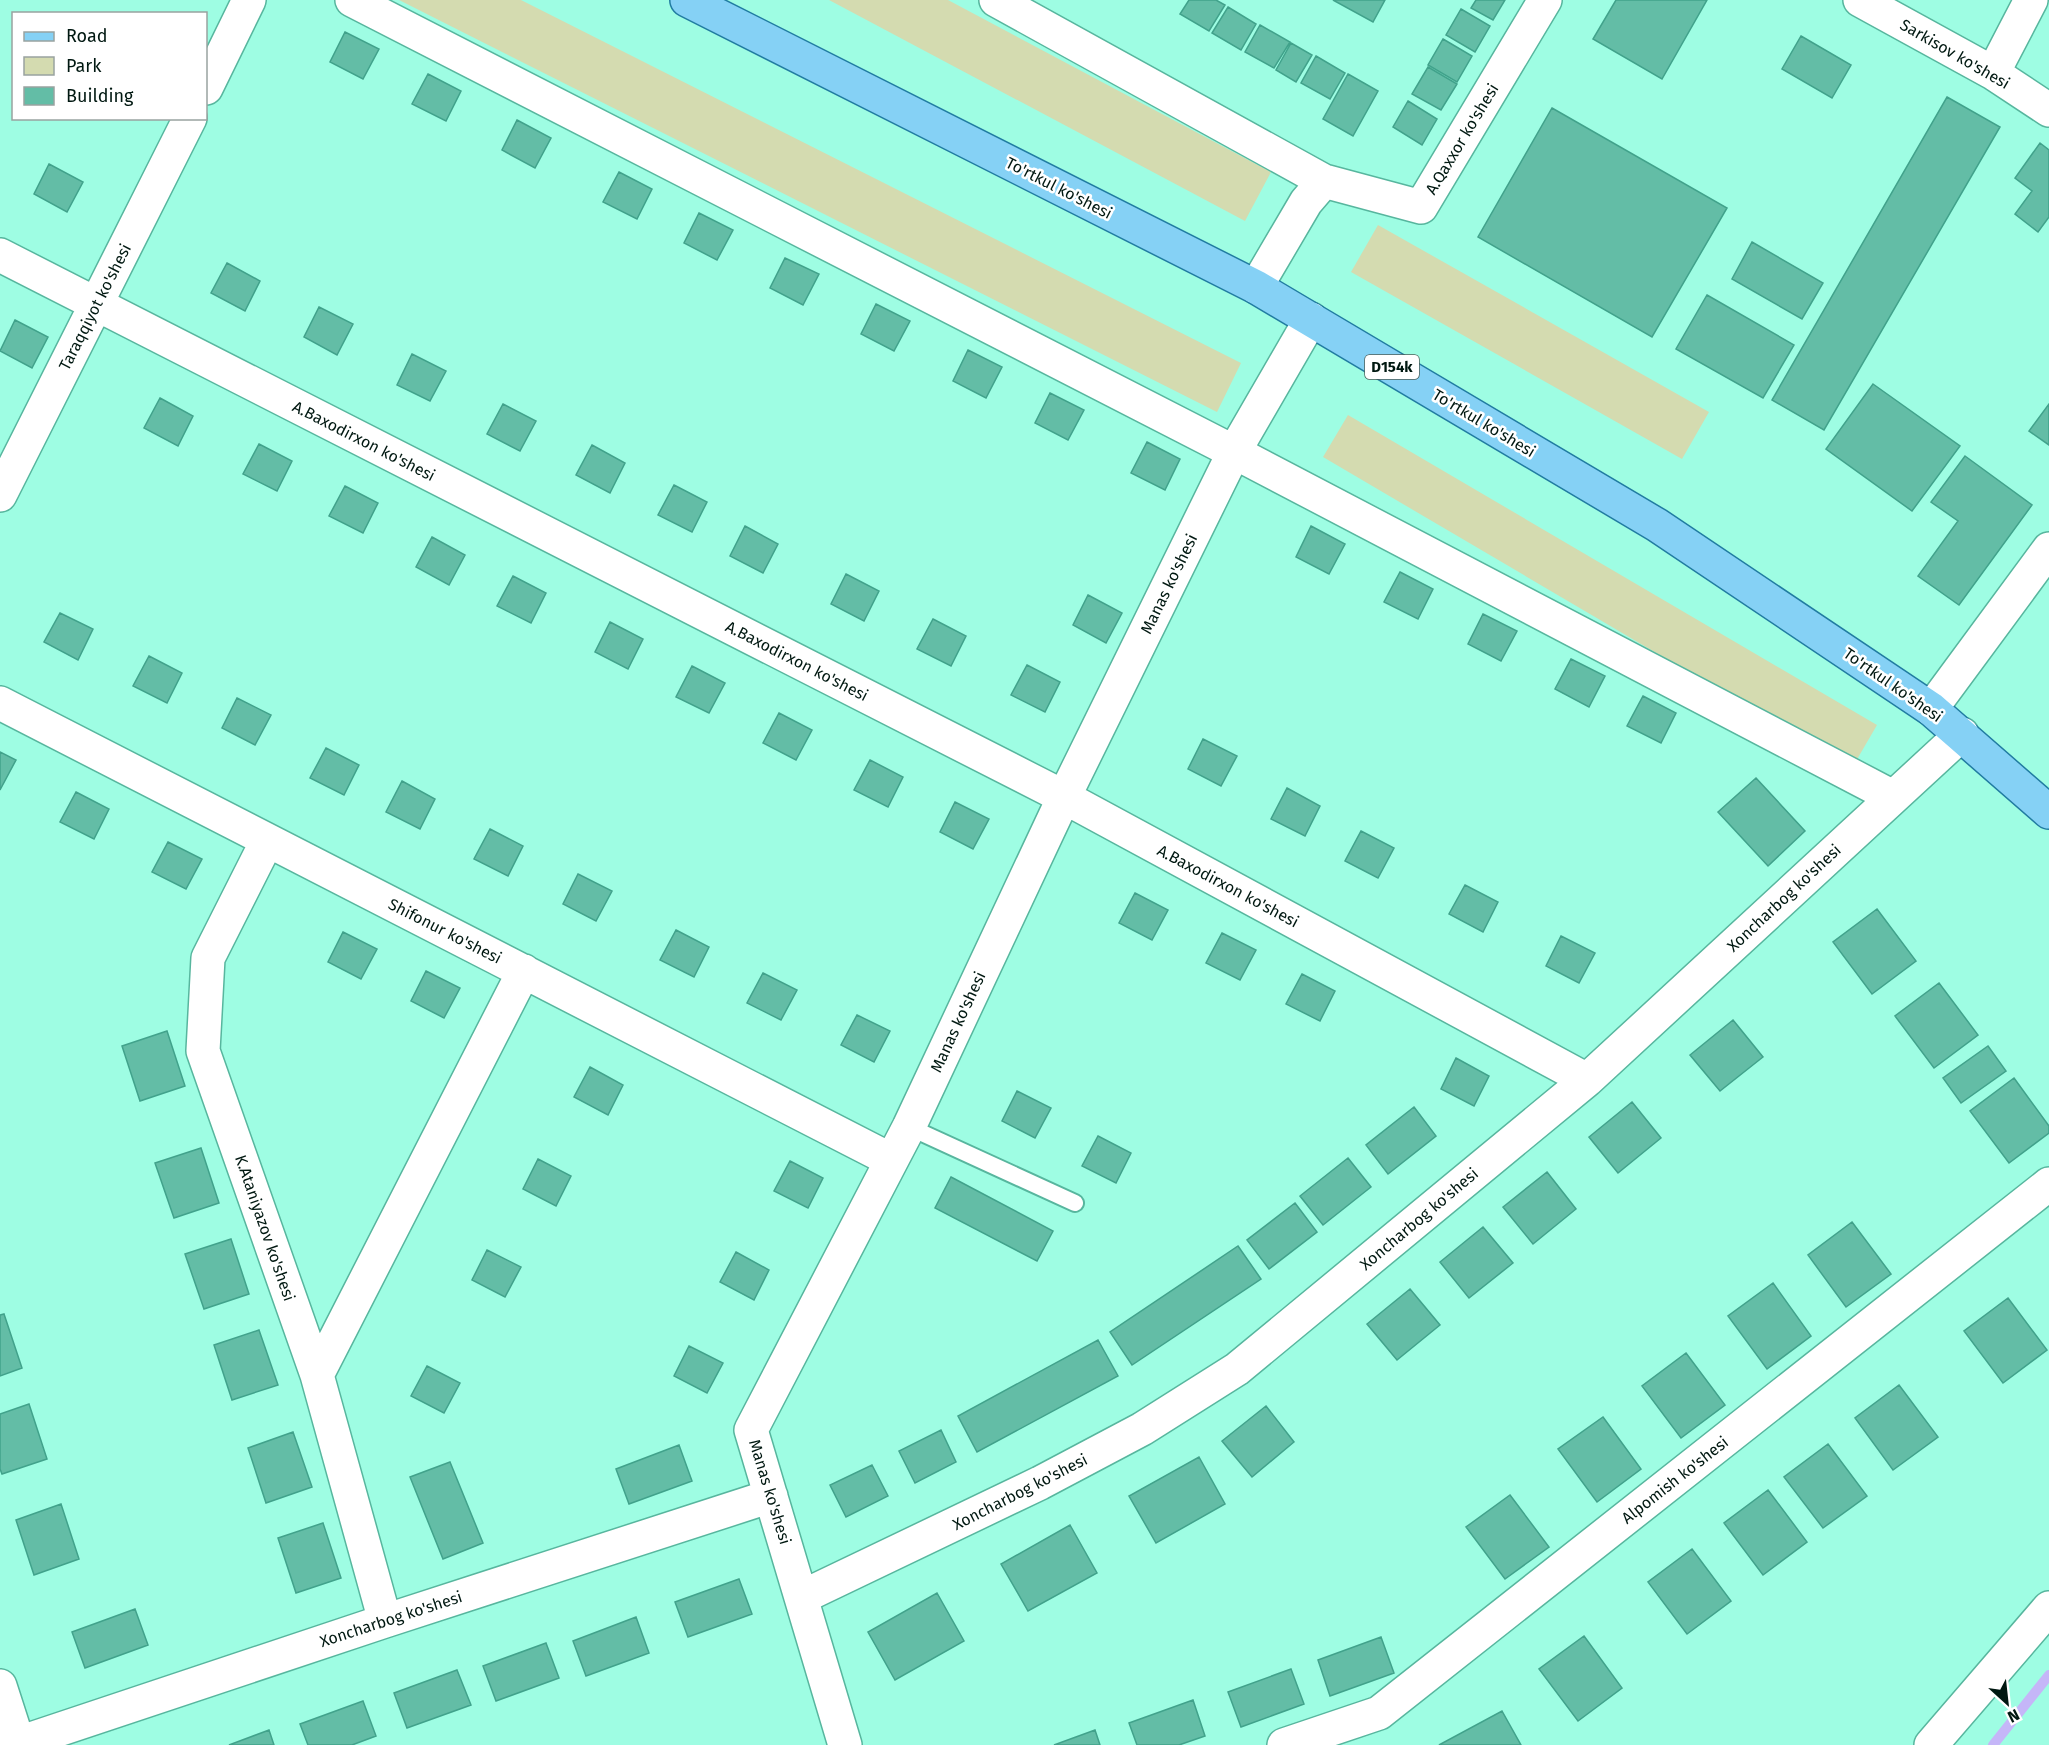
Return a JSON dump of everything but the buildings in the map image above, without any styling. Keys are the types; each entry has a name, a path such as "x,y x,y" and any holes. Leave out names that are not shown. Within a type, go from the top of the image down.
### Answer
{"main road":[{"name":"To'rtkul ko'shesi","path":"687,0 1256,287 1657,525 1931,709 2049,812"}],"street":[{"path":"207,86 249,0"},
{"path":"352,0 1234,452 1893,797"},
{"path":"996,0 1324,181 1306,202 1256,287"},
{"name":"A.Qaxxor ko'shesi","path":"1324,181 1421,207 1545,0"},
{"name":"Sarkisov ko'shesi","path":"1860,0 1993,73 2049,111"},
{"path":"1993,73 2031,0"},
{"name":"Taraqqiyot ko'shesi","path":"0,495 189,120"},
{"name":"A.Baxodirxon ko'shesi","path":"0,255 1064,797 1587,1080"},
{"name":"Manas ko'shesi","path":"845,1745 751,1430 909,1127 1064,797 1234,452 1311,319"},
{"path":"1931,709 2049,549"},
{"name":"Shifonur ko'shesi","path":"0,703 891,1160"},
{"name":"Xoncharbog ko'shesi","path":"802,1598 1040,1483 1142,1429 1237,1369 1587,1080 1962,734"},
{"name":"K.Ataniyazov ko'shesi","path":"267,841 208,958 203,1051 317,1375 385,1621"},
{"path":"317,1375 524,971"},
{"name":"Alpomish ko'shesi","path":"1284,1745 1379,1713 2049,1184"},
{"name":"Xoncharbog ko'shesi","path":"17,1744 385,1621 771,1496"},
{"path":"1931,1745 2049,1608"},
{"path":"0,1686 17,1744"}],"lane":[{"path":"909,1127 1075,1203"}],"green space":[{"path":"399,0 521,0 1241,363 1217,412"},
{"path":"829,0 948,0 1271,172 1245,221"},
{"path":"1378,225 1709,412 1682,459 1351,272"},
{"path":"1348,415 1877,725 1852,768 1323,457"}],"waterway":[{"path":"1993,1745 2049,1675"}]}
